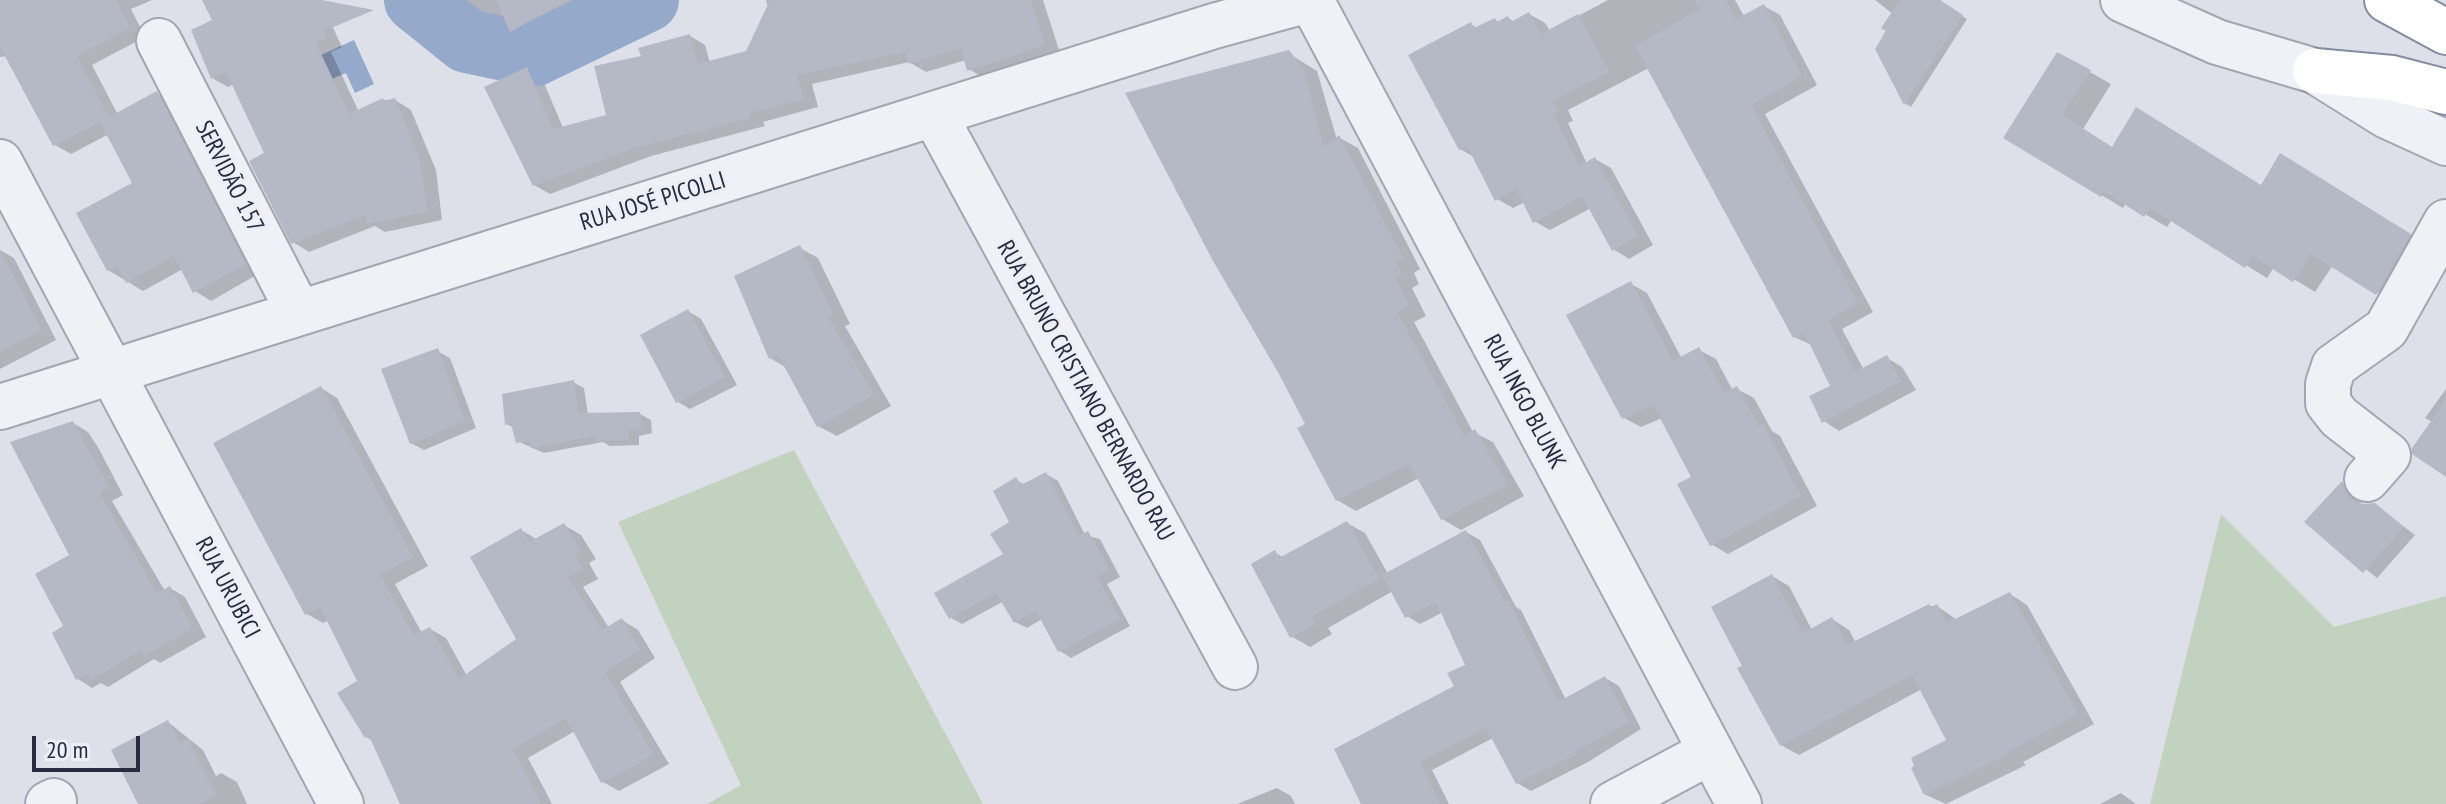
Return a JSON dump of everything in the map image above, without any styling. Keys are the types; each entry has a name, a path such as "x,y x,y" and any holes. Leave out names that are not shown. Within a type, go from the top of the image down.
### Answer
{"highway":[{"path":"2387,0 2446,32"},
{"path":"2315,71 2392,78 2446,92"}],"street":[{"name":"RUA JOSÉ PICOLLI","path":"0,407 934,114 1309,0"},
{"name":"RUA INGO BLUNK","path":"1309,0 1739,804"},
{"path":"2123,0 2217,42 2315,71 2387,116 2446,143"},
{"name":"SERVIDÃO 157","path":"159,41 299,313"},
{"name":"RUA BRUNO CRISTIANO BERNARDO RAU","path":"934,114 1235,667"},
{"name":"RUA URUBICI","path":"0,162 341,804"},
{"path":"2367,479 2388,455 2339,417 2328,403 2328,384 2334,366 2386,329 2446,222"},
{"path":"1613,804 1710,752"}],"green space":[{"path":"794,450 983,804 707,804 741,785 618,522"},
{"path":"2221,514 2334,627 2446,596 2446,804 2150,804"}],"water":[{"path":"354,40 374,84 355,93 346,73 332,79 321,55"}],"building":[{"path":"0,0 116,0 130,28 77,56 109,117 157,91 246,264 193,293 174,256 126,283 117,266 107,271 76,213 132,183 100,122 53,146 0,47"},
{"path":"202,0 322,0 374,10 324,31 327,38 316,43 349,114 383,98 384,101 395,98 420,160 427,212 367,224 365,215 291,244 249,161 264,153 226,72 211,79 191,30 212,20"},
{"path":"496,0 568,0 510,32"},
{"path":"770,0 1031,0 1045,45 967,71 961,48 909,64 905,52 797,75 804,99 749,113 750,118 634,148 533,186 484,87 527,67 553,129 606,115 594,66 641,56 638,48 690,34 698,64 746,51"},
{"path":"1695,0 1726,0 1736,19 1764,4 1802,76 1751,105 1858,303 1828,320 1855,372 1887,355 1901,381 1822,423 1809,396 1830,386 1804,332 1793,338 1635,46 1700,9"},
{"path":"1900,0 1940,0 1963,15 1904,105 1875,49 1886,31 1881,28"},
{"path":"1529,12 1541,34 1578,14 1609,72 1553,101 1559,112 1553,114 1579,166 1595,157 1638,236 1612,251 1582,196 1533,223 1516,189 1495,201 1467,146 1459,150 1408,55 1471,22 1474,28 1495,18 1497,22 1508,16 1511,22"},
{"path":"1289,50 1304,70 1324,148 1339,135 1403,258 1396,262 1402,274 1395,277 1409,305 1397,312 1464,435 1475,429 1507,485 1441,520 1409,464 1336,501 1297,428 1305,424 1213,261 1125,93"},
{"path":"2057,52 2091,70 2062,115 2112,147 2136,107 2261,185 2280,153 2411,234 2376,295 2311,254 2293,282 2252,256 2245,268 2150,208 2144,217 2104,191 2101,197 2003,138"},
{"path":"800,245 833,314 828,316 874,395 817,427 778,355 769,359 734,276"},
{"path":"0,250 42,330 0,352"},
{"path":"1631,281 1673,361 1699,347 1724,393 1737,386 1759,426 1763,424 1801,496 1710,546 1677,484 1691,477 1653,405 1622,419 1566,315"},
{"path":"688,309 725,377 676,403 640,335"},
{"path":"438,348 465,421 410,444 381,369"},
{"path":"574,380 578,413 640,412 642,428 629,430 629,440 596,441 596,436 531,448 530,441 516,443 511,424 505,425 502,394"},
{"path":"321,386 413,557 380,575 414,635 430,627 459,679 516,639 470,557 521,528 529,542 564,523 581,550 575,554 583,570 568,577 602,630 622,618 640,649 605,672 654,755 601,783 566,718 513,749 541,804 400,804 369,736 365,738 337,693 357,681 320,607 305,615 213,443"},
{"path":"2446,400 2446,477 2412,454 2412,448"},
{"path":"73,421 109,487 99,492 157,593 170,586 193,628 144,656 141,650 92,680 89,673 76,680 52,633 63,626 35,574 69,555 10,442"},
{"path":"1046,472 1079,536 1088,531 1110,570 1097,577 1120,619 1058,652 1036,611 1014,623 996,593 949,619 934,593 1003,554 990,534 1009,522 993,491 1016,477 1021,485"},
{"path":"2342,481 2351,498 2363,504 2375,503 2404,527 2363,573 2304,522"},
{"path":"1347,521 1379,579 1311,617 1315,624 1290,638 1251,564 1275,550 1279,558"},
{"path":"1466,530 1505,602 1508,600 1558,702 1605,676 1629,722 1574,752 1575,755 1516,784 1486,728 1420,762 1440,804 1361,804 1334,749 1454,686 1447,673 1465,665 1436,602 1405,618 1382,575"},
{"path":"1772,574 1803,633 1832,617 1847,645 1929,604 1931,608 1937,604 1947,623 2010,592 2078,714 2007,752 2009,754 1924,795 1911,768 1914,766 1911,758 1946,740 1912,675 1780,746 1737,668 1742,666 1711,607"},
{"path":"168,720 180,743 188,739 216,795 199,804 138,804 111,750"}],"waterway":[{"path":"416,0 467,41 533,55 647,0"}]}
